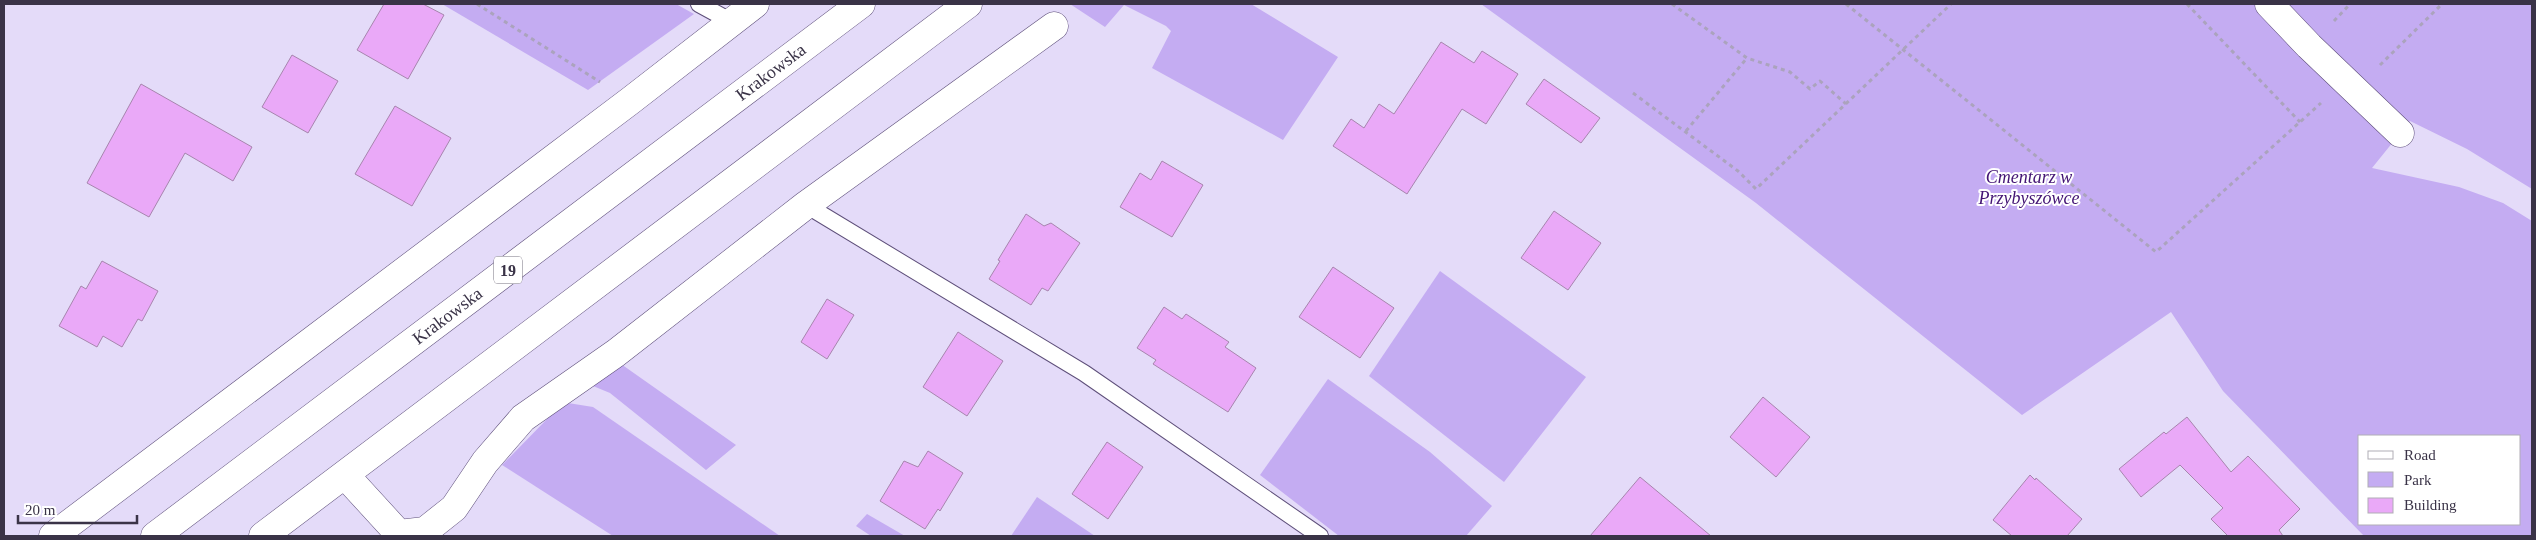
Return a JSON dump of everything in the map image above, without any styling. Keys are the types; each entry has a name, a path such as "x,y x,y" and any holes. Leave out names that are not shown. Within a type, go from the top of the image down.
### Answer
{"street":[{"path":"53,536 630,101 755,4"},
{"name":"Krakowska","path":"154,536 861,4"},
{"path":"263,536 968,4"},
{"path":"2268,4 2400,133"},
{"path":"344,475 398,535 425,531 454,508 485,462 523,418 616,354 806,205 1054,26"}],"lane":[{"path":"698,4 732,22"},
{"path":"806,205 1084,373 1320,536"}],"path":[{"path":"476,4 630,101"},
{"path":"1672,4 1747,58 1790,72 1810,89 1820,81 1846,104"},
{"path":"1846,4 2156,252 2300,122 2350,86 2442,4"},
{"path":"1633,94 1686,131 1738,171 1756,189 1951,4"},
{"path":"2187,4 2300,122"},
{"path":"2344,4 2347,7"},
{"path":"1686,131 1747,58"}],"green space":[{"path":"442,4 676,4 694,14 588,90"},
{"path":"1070,4 1251,4 1338,57 1283,140 1152,68 1171,31 1166,26 1124,5 1105,27"},
{"name":"Cmentarz w Przybyszówce","path":"1481,4 2532,4 2532,189 2467,149 2410,121 2372,168 2459,187 2503,203 2532,221 2532,536 2364,536 2223,391 2171,312 2022,415 1756,203"},
{"path":"1440,271 1586,377 1504,482 1369,376"},
{"path":"621,364 736,445 706,470 610,393 593,386"},
{"path":"1328,379 1430,452 1492,506 1466,536 1339,536 1260,475"},
{"path":"568,403 593,407 780,536 613,536 502,465 550,416"},
{"path":"1037,497 1095,536 1011,536"},
{"path":"867,514 905,536 871,536 856,526"}],"building":[{"path":"384,4 423,4 444,15 408,79 357,50"},
{"path":"1441,42 1474,63 1482,51 1518,74 1486,124 1462,109 1407,194 1333,146 1351,119 1364,128 1379,104 1394,114"},
{"path":"292,55 338,81 308,133 262,107"},
{"path":"1544,79 1600,118 1581,143 1526,104"},
{"path":"141,84 252,147 233,181 185,153 149,217 87,183"},
{"path":"395,106 451,138 412,206 355,174"},
{"path":"1162,161 1203,185 1172,237 1120,207 1140,173 1151,180"},
{"path":"1554,211 1601,243 1568,290 1521,258"},
{"path":"1026,214 1044,226 1051,223 1080,243 1048,291 1042,288 1031,305 989,279 1000,261 998,260"},
{"path":"102,261 158,291 142,321 138,319 122,347 103,336 97,347 59,326 81,286 86,289"},
{"path":"1333,267 1394,308 1360,358 1299,317"},
{"path":"827,299 854,315 827,359 801,342"},
{"path":"1164,307 1182,319 1186,314 1229,342 1225,347 1256,368 1228,412 1153,364 1156,360 1137,348"},
{"path":"958,332 1003,361 967,416 923,387"},
{"path":"1763,397 1810,437 1776,477 1730,437"},
{"path":"2187,417 2231,472 2248,456 2300,509 2279,530 2283,536 2228,536 2211,519 2223,508 2180,465 2141,497 2119,469 2164,432 2166,434"},
{"path":"1107,442 1143,467 1108,519 1072,494"},
{"path":"928,451 963,473 940,511 938,509 925,529 880,501 904,461 918,467"},
{"path":"2030,475 2035,480 2036,478 2082,519 2067,536 2012,536 1993,520"},
{"path":"1640,477 1711,536 1590,536"}]}
